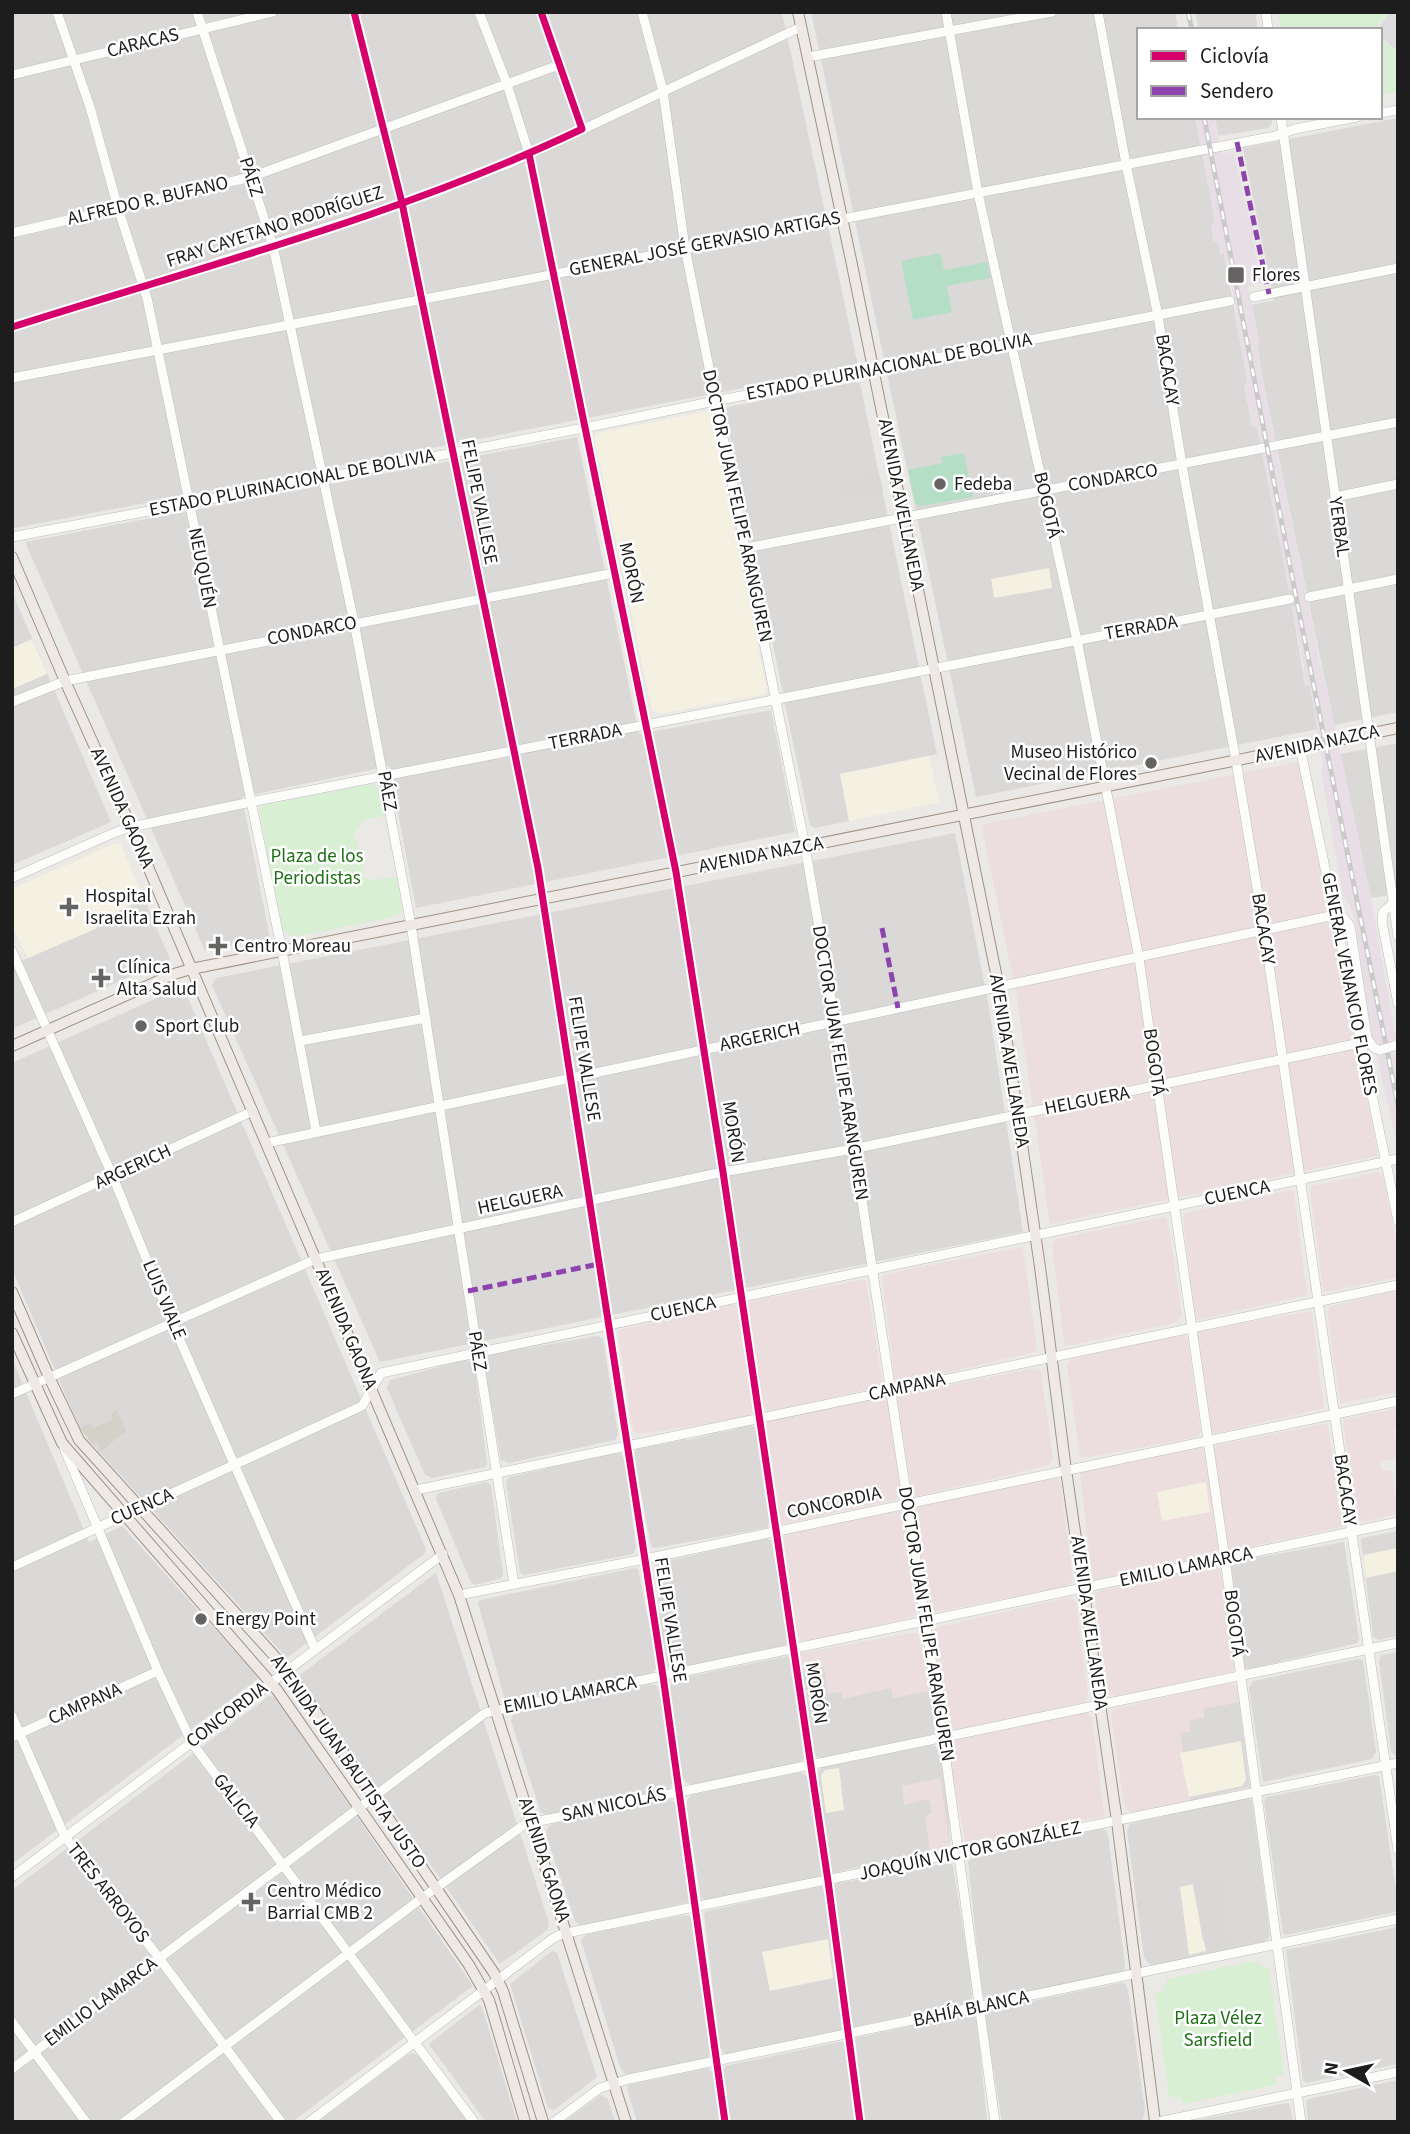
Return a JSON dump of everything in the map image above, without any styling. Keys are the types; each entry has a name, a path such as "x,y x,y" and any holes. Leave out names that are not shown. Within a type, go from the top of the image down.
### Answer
{"main road":[{"name":"AVENIDA AVELLANEDA","path":"798,12 999,988 1036,1235 1157,2122"},
{"name":"AVENIDA GAONA","path":"12,557 443,1554 497,1710 626,2122"},
{"name":"AVENIDA NAZCA","path":"12,1046 174,974 191,970 1398,728"},
{"name":"AVENIDA JUAN BAUTISTA JUSTO","path":"12,1292 48,1377 79,1440 287,1670 498,1979 543,2122"},
{"name":"AVENIDA JUAN BAUTISTA JUSTO","path":"12,1333 62,1444 271,1682 484,1990 524,2122"}],"street":[{"name":"NEUQUÉN","path":"57,12 75,60 143,286 159,350 282,951 316,1131"},
{"name":"PÁEZ","path":"197,12 273,246 354,622 411,925 514,1584"},
{"name":"CARACAS","path":"12,75 273,12"},
{"name":"FELIPE VALLESE","path":"354,12 402,203 543,899 663,1676 725,2122"},
{"name":"MORÓN","path":"479,12 507,84 529,154 676,872 760,1418 850,2034 860,2122"},
{"path":"541,12 582,129"},
{"name":"DOCTOR JUAN FELIPE ARANGUREN","path":"642,12 663,91 685,248 806,846 943,1738 995,2122"},
{"name":"BOGOTÁ","path":"946,12 978,193 1077,640 1139,958 1225,1559 1301,2122"},
{"path":"808,57 1052,12"},
{"name":"BACACAY","path":"1098,12 1158,316 1264,930 1398,1850"},
{"name":"FRAY CAYETANO RODRÍGUEZ","path":"12,327 402,203 529,154 801,27"},
{"name":"ALFREDO R. BUFANO","path":"12,233 251,177 559,65"},
{"name":"YERBAL","path":"1282,119 1398,936"},
{"name":"GENERAL JOSÉ GERVASIO ARTIGAS","path":"12,378 978,193 1347,119"},
{"path":"1255,297 1398,268"},
{"name":"ESTADO PLURINACIONAL DE BOLIVIA","path":"12,537 1230,301"},
{"name":"CONDARCO","path":"746,548 1398,422"},
{"path":"1335,497 1398,484"},
{"name":"CONDARCO","path":"12,702 65,681 354,622 614,573"},
{"path":"1310,597 1398,579"},
{"name":"TERRADA","path":"12,878 131,827 1290,599"},
{"name":"GENERAL VENANCIO FLORES","path":"1300,747 1398,1221"},
{"path":"1395,902 1383,912 1382,922 1398,1004"},
{"path":"1335,915 1343,918 1350,926 1367,1038 1374,1048 1380,1050 1396,1044"},
{"name":"ARGERICH","path":"267,1143 1335,915"},
{"name":"LUIS VIALE","path":"12,951 113,1177 172,1322 315,1649"},
{"path":"300,1041 426,1018"},
{"name":"HELGUERA","path":"12,1394 316,1259 723,1172 853,1149 1360,1043"},
{"name":"ARGERICH","path":"12,1222 253,1111"},
{"name":"CUENCA","path":"12,1567 362,1406 381,1373 1398,1159"},
{"name":"CAMPANA","path":"415,1490 1398,1285"},
{"name":"CONCORDIA","path":"459,1595 645,1559 1398,1401"},
{"name":"GALICIA","path":"62,1444 158,1671 192,1743 474,2122"},
{"name":"EMILIO LAMARCA","path":"12,2069 480,1716 497,1710 1398,1522"},
{"name":"CONCORDIA","path":"12,1877 443,1554"},
{"name":"SAN NICOLÁS","path":"124,2122 518,1827 1398,1643"},
{"name":"CAMPANA","path":"16,1736 158,1671"},
{"name":"TRES ARROYOS","path":"12,1716 16,1736 65,1837 281,2122"},
{"name":"JOAQUÍN VICTOR GONZÁLEZ","path":"309,2122 552,1939 567,1933 1398,1763"},
{"name":"BAHÍA BLANCA","path":"554,2122 600,2088 614,2084 1398,1919"},
{"path":"12,2022 86,2122"},
{"path":"1157,2122 1398,2072"}],"shaded area":[{"path":"12,12 782,12 858,366 15,528 12,523"},
{"path":"811,12 1175,12 1178,28 1137,28 1137,119 1195,119 1214,215 1214,223 1211,224 1214,242 1218,242 1224,254 1248,384 1244,385 1252,426 1257,426 1289,589 1292,589 1295,606 1292,607 1305,686 1310,685 1318,729 976,797"},
{"path":"1195,12 1255,12 1258,28 1199,28"},
{"path":"1390,12 1398,12 1398,51 1382,39 1382,28 1379,27"},
{"path":"1398,118 1398,712 1334,725 1262,375 1252,305 1274,300 1243,148"},
{"path":"1195,119 1215,119 1222,153 1233,152 1255,236 1252,237 1262,283 1248,286 1260,342 1257,343 1262,375 1371,898 1398,1048 1398,1149 1371,1032 1355,921 1343,896 1321,772 1323,766 1310,686 1305,686 1302,670 1304,669 1292,607 1295,606 1292,590 1289,590 1257,427 1252,427 1244,384 1248,383 1234,313 1237,312 1224,254 1220,255 1218,242 1214,242 1211,224 1214,223"},
{"path":"1215,119 1272,119 1268,128 1218,136"},
{"path":"860,383 937,754 840,774 849,821 815,828 810,825 725,411 728,407"},
{"path":"710,411 767,691 765,694 659,714 652,710 594,436 597,433"},
{"path":"577,437 639,734 771,710 795,832 416,908 389,766 242,797 270,938 205,951 25,542"},
{"path":"879,473 883,490 842,499 838,483"},
{"path":"1049,568 1052,588 994,598 991,579"},
{"path":"12,592 111,822 12,865"},
{"path":"32,639 47,674 12,689 12,648"},
{"path":"1398,743 1398,894 1371,898 1340,754"},
{"path":"929,756 939,802 849,821 840,774"},
{"path":"1298,762 1377,1156 1050,1224 1016,993 982,829 984,824"},
{"path":"955,833 988,1002 1023,1232 380,1362 212,985 216,978"},
{"name":"Hospital Israelita Ezrah","path":"116,843 121,845 144,899 95,922 97,928 28,958 12,926 12,889"},
{"path":"144,899 170,959 12,1029 12,965 97,928 95,922"},
{"path":"179,988 184,989 426,1549 424,1554 287,1658 79,1427 12,1269 12,1063"},
{"path":"1378,1172 1383,1176 1398,1250 1398,1277 1327,1292 1323,1290 1310,1191 1312,1186"},
{"path":"1291,1190 1294,1192 1307,1295 1198,1320 1194,1315 1183,1216 1186,1213"},
{"path":"1164,1217 1168,1221 1182,1315 1178,1322 1067,1346 1064,1343 1052,1245 1056,1239"},
{"path":"1021,1247 1037,1348 1035,1352 903,1383 895,1381 882,1279 885,1274"},
{"path":"866,1280 883,1386 774,1411 767,1410 762,1402 748,1308 750,1301"},
{"path":"1398,1290 1398,1392 1340,1403 1327,1312 1329,1307"},
{"path":"735,1305 739,1311 752,1413 745,1418 638,1434 633,1431 618,1335 620,1330"},
{"path":"1310,1311 1324,1408 1213,1433 1197,1335 1200,1331"},
{"path":"1180,1334 1188,1340 1201,1431 1198,1437 1080,1457 1067,1365 1071,1359"},
{"path":"598,1336 603,1339 618,1434 615,1440 509,1463 501,1460 484,1364 486,1357"},
{"path":"12,1359 89,1542 122,1526 259,1678 12,1864"},
{"path":"464,1360 471,1361 475,1368 487,1464 485,1467 432,1478 425,1475 387,1388 390,1380"},
{"path":"1036,1368 1041,1371 1053,1459 1049,1465 919,1496 912,1494 897,1402 899,1395"},
{"path":"877,1397 885,1399 888,1404 901,1494 899,1499 782,1524 779,1521 765,1429 768,1421"},
{"path":"1398,1408 1398,1426 1394,1428 1398,1458 1380,1462 1382,1471 1392,1470 1398,1514 1362,1522 1358,1518 1343,1423 1345,1419"},
{"path":"117,1410 126,1431 101,1451 97,1442 92,1444 80,1428 90,1423 93,1428 113,1419 111,1413"},
{"path":"751,1424 756,1429 770,1521 767,1528 655,1548 651,1546 634,1456 636,1449"},
{"path":"1328,1425 1342,1527 1231,1551 1227,1546 1214,1451 1216,1445"},
{"path":"1201,1447 1205,1452 1218,1547 1216,1554 1095,1580 1092,1576 1080,1474"},
{"path":"618,1451 625,1458 636,1548 633,1554 524,1575 520,1573 506,1483 509,1477 545,1469 553,1464 556,1466 576,1462 578,1458 584,1457 587,1460"},
{"path":"1052,1478 1060,1483 1073,1579 1069,1586 935,1612 931,1609 913,1513 915,1507"},
{"path":"487,1482 491,1485 503,1574 502,1578 475,1585 471,1583 436,1499 438,1493"},
{"path":"1206,1482 1210,1512 1162,1521 1157,1492"},
{"path":"898,1510 904,1515 916,1614 913,1617 809,1642 801,1641 796,1633 783,1537 788,1533"},
{"path":"1398,1531 1398,1636 1378,1640 1373,1636 1361,1541 1362,1538"},
{"path":"767,1538 773,1542 788,1645 673,1670 669,1668 665,1664 655,1567 658,1563"},
{"path":"1344,1542 1359,1639 1357,1643 1245,1668 1231,1565 1237,1561"},
{"path":"1398,1548 1398,1571 1366,1578 1363,1555"},
{"path":"1213,1566 1219,1567 1221,1572 1233,1671 1117,1697 1110,1695 1095,1598 1098,1591"},
{"path":"638,1569 654,1649 656,1668 652,1674 513,1702 505,1700 478,1603 480,1600"},
{"path":"436,1573 549,1923 547,1930 500,1964 300,1678 301,1674"},
{"path":"1069,1597 1076,1602 1088,1695 1086,1702 954,1731 947,1729 935,1628"},
{"path":"915,1633 919,1635 935,1732 930,1736 817,1757 814,1753 799,1657 801,1653"},
{"path":"915,1633 919,1635 930,1691 893,1698 891,1688 842,1699 841,1692 828,1694 824,1667 802,1672 799,1657 802,1653"},
{"path":"1398,1652 1396,1756 1391,1752 1379,1660 1381,1655"},
{"path":"788,1656 804,1759 798,1763 693,1785 687,1783 682,1777 669,1689 672,1682"},
{"path":"1363,1660 1376,1752 1372,1759 1263,1782 1249,1688 1253,1681"},
{"path":"1229,1683 1237,1686 1239,1702 1203,1709 1204,1718 1189,1721 1190,1731 1180,1733 1190,1801 1128,1811 1124,1805 1111,1715 1113,1709"},
{"path":"651,1684 660,1690 673,1781 671,1787 548,1815 541,1813 511,1721 513,1713"},
{"path":"269,1696 275,1697 473,1986 292,2122 12,2122 12,1890"},
{"path":"1239,1702 1250,1787 1190,1801 1180,1733 1190,1731 1188,1721 1202,1709"},
{"path":"1083,1713 1092,1719 1103,1817 969,1843 965,1841 948,1749 952,1741"},
{"path":"1241,1741 1246,1780 1242,1786 1189,1797 1180,1753"},
{"path":"931,1745 939,1751 948,1806 948,1847 832,1873 817,1776 819,1770"},
{"path":"839,1768 844,1810 826,1813 821,1776 825,1770"},
{"path":"800,1772 808,1777 822,1876 707,1901 701,1898 686,1805 689,1797"},
{"path":"1379,1776 1398,1904 1395,1912 1286,1935 1283,1933 1264,1802 1267,1797"},
{"path":"940,1778 950,1844 948,1847 930,1851 925,1817 932,1812 929,1799 904,1805 902,1786"},
{"path":"1248,1798 1252,1801 1270,1934 1268,1939 1155,1965 1148,1963 1144,1957 1127,1831 1130,1824"},
{"path":"673,1801 677,1806 691,1899 689,1902 584,1926 576,1923 546,1835 548,1827 554,1823"},
{"path":"1105,1830 1108,1835 1124,1970 1121,1973 986,1999 982,1994 968,1862 971,1859"},
{"path":"949,1863 953,1866 971,1979 972,2002 853,2027 834,1884"},
{"path":"1220,1878 1229,1947 1206,1951 1193,1884"},
{"path":"1109,1881 1112,1900 1054,1912 1051,1892"},
{"path":"1193,1884 1203,1941 1206,1942 1207,1949 1189,1955 1180,1887"},
{"path":"821,1886 825,1889 843,2030 725,2054 720,2048 704,1914 707,1911"},
{"path":"685,1915 692,1918 711,2054 706,2059 625,2074 620,2067 581,1940 587,1934"},
{"path":"1398,1927 1398,2064 1307,2083 1303,2081 1286,1950"},
{"path":"828,1939 833,1978 770,1991 762,1952"},
{"path":"552,1951 557,1953 597,2077 554,2110 548,2108 510,1984"},
{"path":"1125,1983 1128,1989 1145,2110 1143,2119 1139,2122 1002,2122 985,2018 987,2013 992,2009"},
{"path":"479,2005 482,2007 517,2122 486,2122 430,2046 430,2043"},
{"path":"967,2014 974,2016 977,2021 987,2122 865,2122 855,2038"},
{"path":"843,2041 856,2122 729,2122 723,2072 725,2066"},
{"path":"413,2053 421,2057 469,2122 318,2122 407,2055"},
{"path":"707,2068 714,2073 720,2122 637,2122 628,2085"},
{"path":"1398,2080 1398,2122 1308,2122 1308,2099"},
{"path":"601,2095 608,2099 615,2122 564,2122"},
{"path":"1288,2103 1293,2122 1186,2122"}],"green space":[{"path":"1278,12 1389,12 1378,28 1281,28"},
{"path":"1382,40 1398,52 1398,92 1382,95"},
{"path":"940,253 944,270 987,262 990,278 947,286 952,312 913,320 901,261"},
{"name":"Fedeba","path":"964,453 973,497 920,506 915,503 908,470 942,463 941,457"},
{"name":"Plaza de los Periodistas","path":"372,784 379,788 385,816 363,820 354,834 362,857 365,879 397,876 402,912 396,916 295,937 281,929 259,808 262,805"},
{"name":"Plaza Vélez Sarsfield","path":"1254,1961 1269,1969 1284,2074 1276,2077 1276,2085 1183,2104 1182,2098 1169,2096 1155,1994 1164,1990 1167,1979"}],"railway":[{"path":"1188,12 1192,28"},
{"path":"1204,119 1295,592 1398,1105"}],"marked path":[{"path":"1237,142 1269,294"},
{"path":"882,928 898,1008"},
{"path":"468,1291 599,1264"}],"cycle path":[{"path":"354,12 402,203 538,868 663,1676 725,2122"},
{"path":"12,327 372,214 513,160 582,129 541,12"},
{"path":"529,154 676,872 828,1881 860,2122"}],"place":[{"name":"Flores","path":"1236,275"},
{"name":"Fedeba","path":"940,484"},
{"name":"Museo Histórico Vecinal de Flores","path":"1151,763"},
{"name":"Hospital Israelita Ezrah","path":"69,907"},
{"name":"Centro Moreau","path":"218,946"},
{"name":"Clínica Alta Salud","path":"101,978"},
{"name":"Sport Club","path":"141,1026"},
{"name":"Energy Point","path":"201,1619"},
{"name":"Centro Médico Barrial CMB 2","path":"251,1902"}]}
